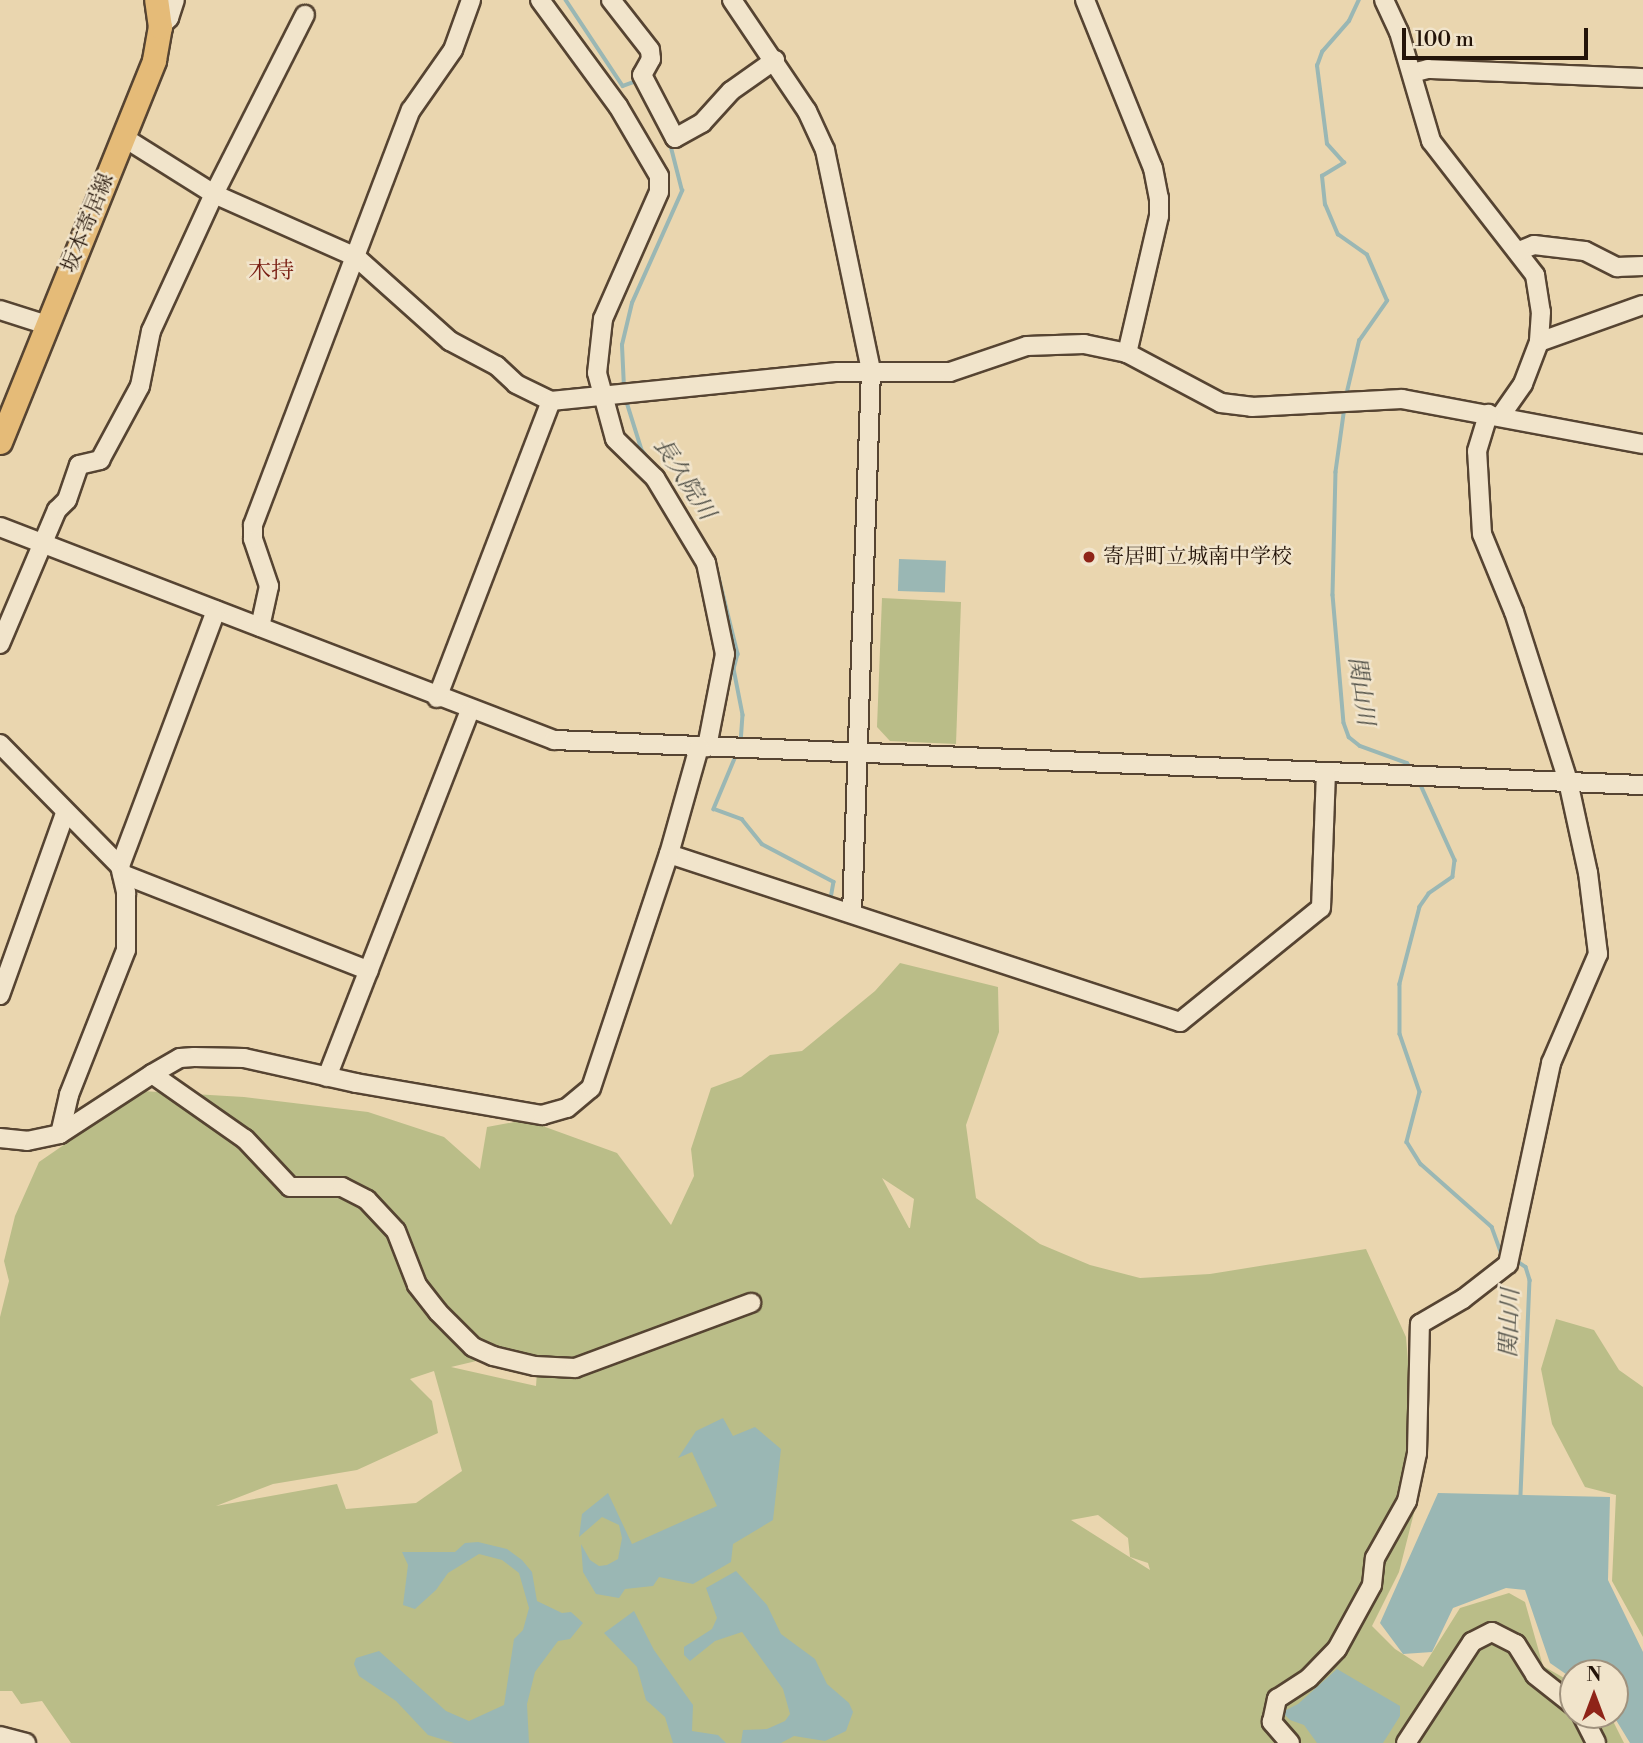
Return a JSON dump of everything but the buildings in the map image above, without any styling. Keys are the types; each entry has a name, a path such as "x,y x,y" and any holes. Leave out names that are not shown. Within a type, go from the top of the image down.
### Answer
{"main road":[{"name":"坂本寄居線","path":"0,442 154,60 160,27 156,0"}],"street":[{"path":"160,27 169,18 175,0"},
{"path":"260,628 269,586 253,539 253,525 411,110 453,50 471,0"},
{"path":"0,1138 27,1141 60,1135 180,1058 244,1058 327,1077 542,1115 567,1108 592,1088 703,747 725,654 706,563 655,478 615,439 597,373 603,319 661,185 618,106 540,0"},
{"path":"611,0 650,50 651,59 642,75 675,138 702,123 731,91 775,60"},
{"path":"732,0 775,60 825,150 871,370 852,913"},
{"path":"1085,0 1153,167 1159,198 1159,216 1127,353"},
{"path":"1290,1743 1272,1722 1277,1699 1309,1678 1337,1649 1372,1585 1375,1558 1407,1501 1417,1453 1420,1324 1463,1299 1508,1264 1550,1063 1591,977 1597,942 1568,781 1514,612 1482,534 1477,450 1494,415 1523,384 1539,342 1541,312 1535,275 1431,141 1412,73 1384,0"},
{"path":"0,644 57,510 67,500 79,464 100,460 140,386 152,331 214,194 305,15"},
{"path":"1412,73 1428,69 1643,78"},
{"path":"123,137 214,194 356,257 450,341 497,366 516,384 551,401 871,370 950,372 1044,344 1084,344 1127,353 1221,403 1335,403 1402,399 1643,444"},
{"path":"1519,251 1534,245 1585,251 1617,267 1643,266"},
{"path":"1539,342 1643,305"},
{"path":"0,310 47,325"},
{"path":"437,698 551,401"},
{"path":"0,527 470,711 554,740 1643,785"},
{"path":"60,1135 69,1095 126,950 129,923 121,870 216,610"},
{"path":"327,1077 470,711"},
{"path":"0,744 121,870 369,971"},
{"path":"669,853 1180,1022 1321,908 1326,772"},
{"path":"0,995 65,813"},
{"path":"152,1074 244,1139 290,1188 342,1187 367,1200 396,1231 417,1285 438,1312 473,1347 493,1356 535,1367 575,1367 751,1303"},
{"path":"1406,1743 1472,1642 1492,1632 1516,1644 1535,1675 1559,1694"},
{"path":"0,1736 26,1743"}],"green space":[{"path":"882,598 961,602 956,744 890,741 877,727"},
{"path":"900,963 998,987 999,1032 966,1125 976,1198 1040,1244 1090,1265 1140,1278 1210,1274 1366,1249 1406,1337 1419,1493 1399,1572 1372,1626 1395,1649 1423,1667 1460,1608 1509,1593 1525,1602 1543,1666 1559,1675 1559,1729 1617,1729 1624,1743 71,1743 42,1701 21,1704 12,1691 0,1691 0,1317 9,1281 4,1261 15,1216 39,1162 142,1091 244,1097 368,1112 444,1137 480,1169 487,1127 526,1120 617,1153 671,1225 694,1176 691,1149 711,1088 741,1077 770,1055 802,1051 875,991","holes":["882,1178 914,1199 910,1228 909,1228","518,1351 538,1358 536,1386 451,1367","434,1371 462,1471 416,1503 346,1509 337,1484 216,1506 273,1484 357,1470 438,1433 432,1401 410,1379","1098,1515 1128,1538 1130,1557 1148,1563 1150,1570 1071,1520"]},
{"path":"1556,1319 1594,1330 1619,1370 1643,1387 1643,1637 1612,1581 1616,1495 1585,1487 1552,1424 1541,1369"}],"water":[{"path":"899,559 946,561 945,593 898,591"},
{"path":"723,1418 733,1436 755,1427 781,1449 773,1520 733,1544 731,1562 693,1584 659,1577 653,1586 625,1589 619,1598 596,1594 583,1572 581,1544 590,1560 599,1566 607,1565 618,1559 622,1538 619,1525 602,1517 579,1537 582,1514 608,1493 632,1544 717,1506 692,1452 678,1458 696,1431"},
{"path":"1438,1493 1610,1497 1608,1580 1643,1652 1643,1743 1630,1743 1622,1729 1629,1729 1629,1659 1559,1659 1559,1669 1550,1663 1525,1590 1506,1588 1453,1608 1432,1652 1403,1654 1380,1623"},
{"path":"478,1542 507,1549 522,1560 532,1572 537,1601 562,1613 571,1612 583,1623 570,1639 558,1641 535,1672 527,1704 529,1743 454,1743 428,1735 396,1701 359,1676 354,1664 356,1658 379,1651 446,1711 469,1721 504,1705 514,1639 523,1630 529,1608 519,1573 502,1560 479,1554 448,1573 436,1590 415,1609 403,1605 408,1565 402,1552 455,1552 465,1543"},
{"path":"736,1571 767,1605 781,1634 815,1659 827,1684 849,1703 853,1712 846,1731 825,1741 794,1736 781,1743 741,1743 743,1730 767,1729 785,1721 790,1714 783,1689 742,1632 715,1641 690,1661 684,1655 684,1647 712,1629 717,1618 706,1588"},
{"path":"634,1611 654,1650 693,1705 692,1731 718,1735 726,1743 673,1743 665,1717 646,1700 637,1667 604,1633"},
{"path":"1337,1669 1400,1706 1400,1716 1383,1743 1317,1743 1304,1725 1290,1720 1282,1712 1298,1704"}],"waterway":[{"name":"長久院川","path":"566,0 623,86 637,81"},
{"name":"関山川","path":"1346,396 1359,341 1387,301 1367,255 1338,235 1325,205 1322,176 1344,163 1327,144 1317,66 1322,52 1349,21 1359,0"},
{"name":"長久院川","path":"624,388 622,345 632,303 682,191 670,144"},
{"name":"長久院川","path":"626,399 642,450 656,468"},
{"name":"関山川","path":"1345,407 1336,472 1333,595 1344,723 1349,737 1360,746 1407,763 1413,770"},
{"name":"長久院川","path":"667,482 714,557 738,654 734,669 743,715 741,743"},
{"name":"長久院川","path":"737,754 714,809 742,819 762,844 834,882 831,899"},
{"name":"関山川","path":"1420,783 1455,860 1453,877 1429,894 1420,907 1400,984 1400,1034 1420,1092 1407,1142 1421,1164 1492,1227 1503,1257"},
{"name":"関山川","path":"1514,1259 1526,1267 1530,1280 1521,1495"}],"place":[{"name":"寄居町立城南中学校","path":"1089,557"}],"district":[{"name":"木持","path":"271,271"}]}
